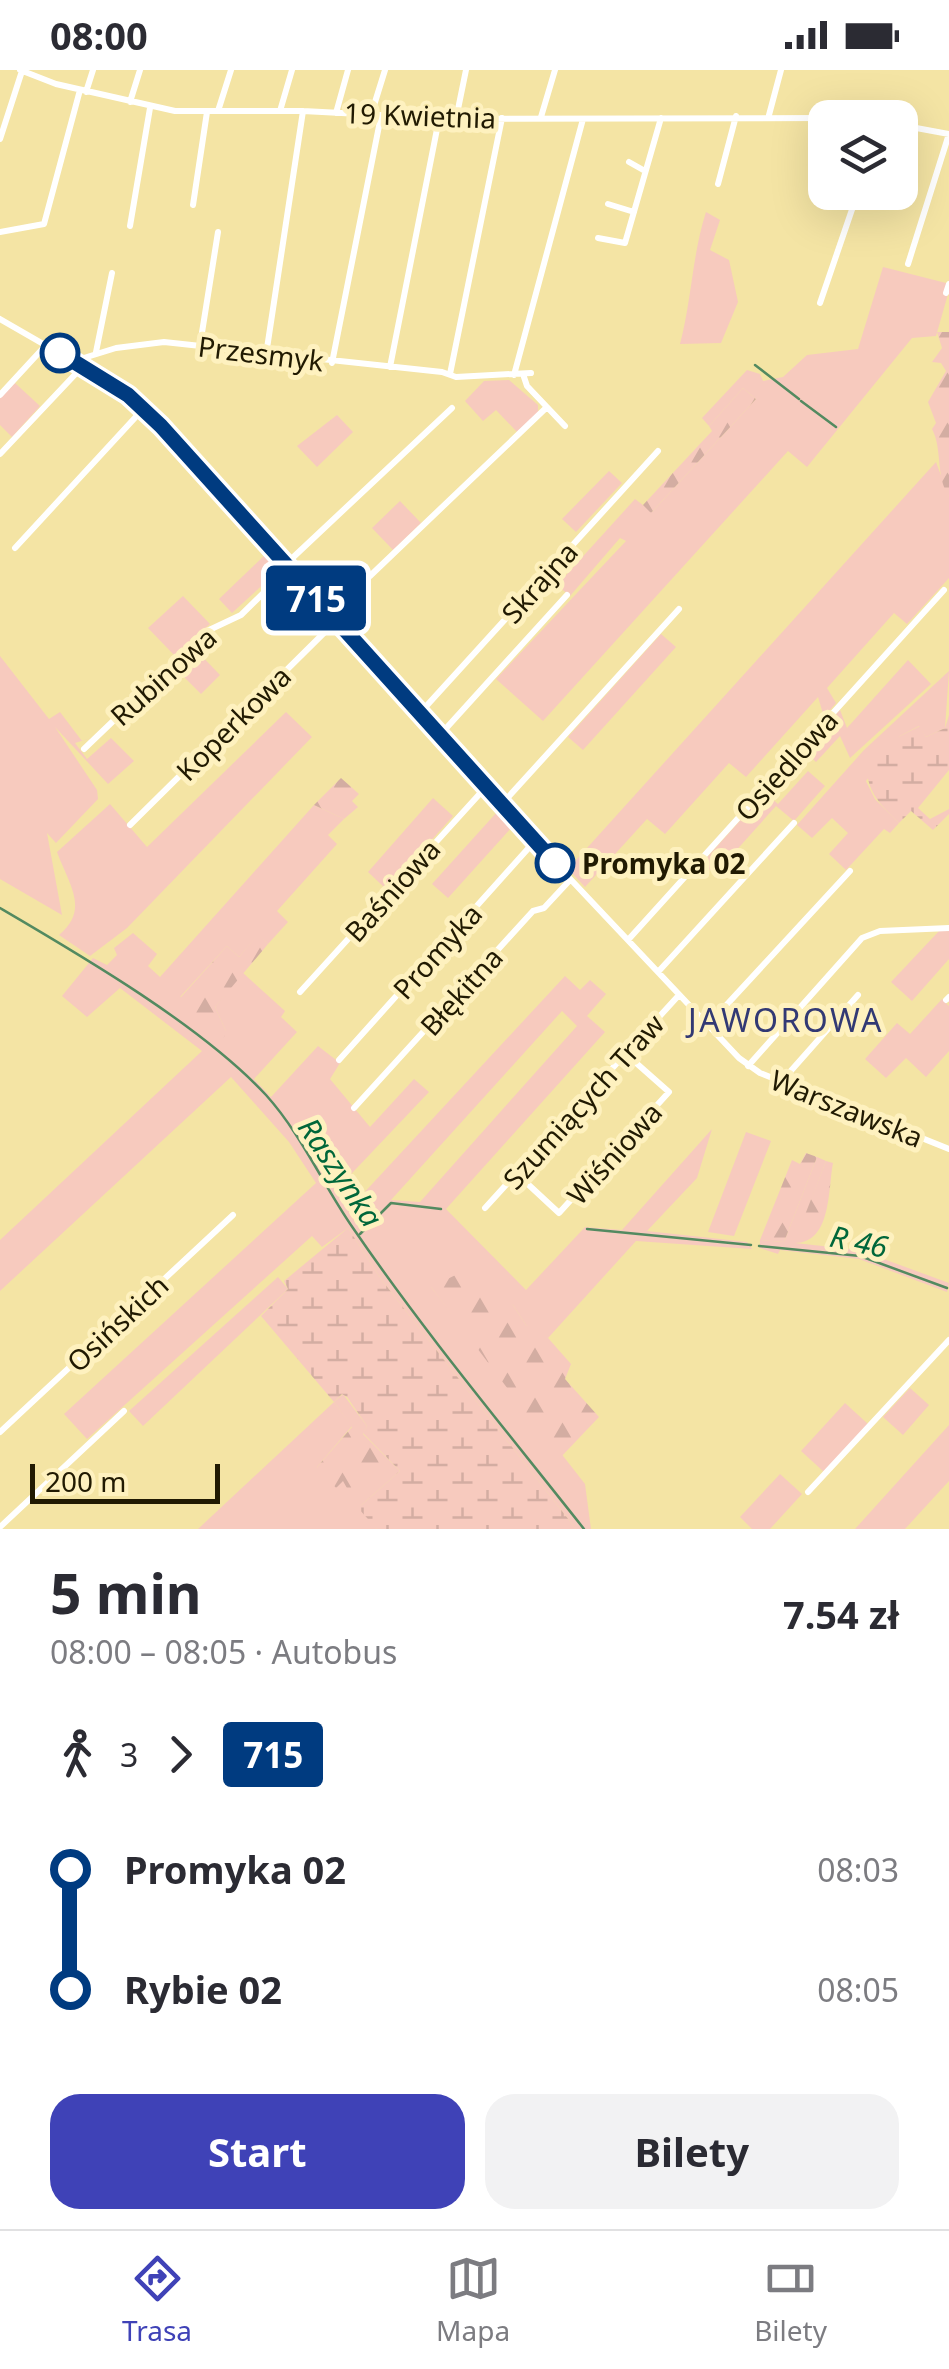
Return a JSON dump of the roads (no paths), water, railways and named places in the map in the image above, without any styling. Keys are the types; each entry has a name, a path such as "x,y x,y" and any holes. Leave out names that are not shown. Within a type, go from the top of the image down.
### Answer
{"street":[{"path":"0,138 21,70"},
{"name":"19 Kwietnia","path":"21,70 150,108 207,112 302,111 439,119 808,117"},
{"path":"41,79 44,70"},
{"path":"0,232 44,224 83,91 93,70"},
{"path":"130,103 140,70"},
{"path":"218,111 231,70"},
{"path":"280,111 292,70"},
{"path":"336,113 348,70"},
{"path":"371,115 386,70"},
{"path":"456,119 466,70"},
{"path":"541,118 554,70"},
{"path":"768,115 781,70"},
{"path":"130,226 150,108"},
{"path":"266,354 302,111"},
{"path":"193,205 207,112"},
{"path":"332,363 381,116"},
{"path":"718,184 736,116"},
{"path":"450,374 502,118"},
{"path":"598,238 624,245 662,118"},
{"path":"390,367 439,119"},
{"path":"565,426 527,386 523,374 583,119"},
{"path":"908,264 949,134 918,128"},
{"path":"628,162 646,170"},
{"path":"608,204 634,212"},
{"path":"820,303 852,210"},
{"path":"200,344 218,232"},
{"path":"96,352 112,273"},
{"path":"946,293 949,284"},
{"name":"Warszawska","path":"0,318 83,366 144,408 534,842 748,1066 949,1149"},
{"name":"Przesmyk","path":"74,361 96,352 164,342 450,374 523,374"},
{"path":"0,394 46,345"},
{"path":"0,454 83,366"},
{"path":"15,548 144,408"},
{"name":"Rubinowa","path":"84,748 207,631 241,615 452,408"},
{"path":"370,576 548,408"},
{"name":"Skrajna","path":"420,714 658,451"},
{"name":"Osiedlowa","path":"628,940 944,590"},
{"path":"440,735 567,595"},
{"path":"501,805 679,609"},
{"name":"Koperkowa","path":"130,825 336,620"},
{"name":"Baśniowa","path":"300,992 485,788"},
{"path":"658,972 794,823"},
{"name":"Promyka","path":"339,1060 534,842"},
{"path":"708,1026 850,871"},
{"name":"Błękitna","path":"354,1108 534,911 544,908 570,880"},
{"path":"748,1066 862,938 880,931 949,928"},
{"name":"Szumiących Traw","path":"485,1208 680,995"},
{"path":"781,1082 858,995"},
{"name":"Wiśniowa","path":"517,1174 560,1213 668,1092 626,1054"},
{"name":"Osińskich","path":"0,1432 233,1215"},
{"path":"808,1492 949,1340"},
{"path":"0,1527 124,1411"}],"waterway":[{"path":"755,365 799,399"},
{"path":"801,401 836,427"},
{"name":"Raszynka","path":"0,908 175,1018 240,1069 266,1095 291,1127 380,1267 584,1529"},
{"name":"R 46","path":"360,1234 391,1203 441,1209"},
{"name":"R 46","path":"587,1229 751,1245"},
{"name":"R 46","path":"759,1246 860,1256 947,1288"}],"place":[{"name":"Promyka 02","path":"555,863"}],"district":[{"name":"JAWOROWA","path":"786,1019"}]}
